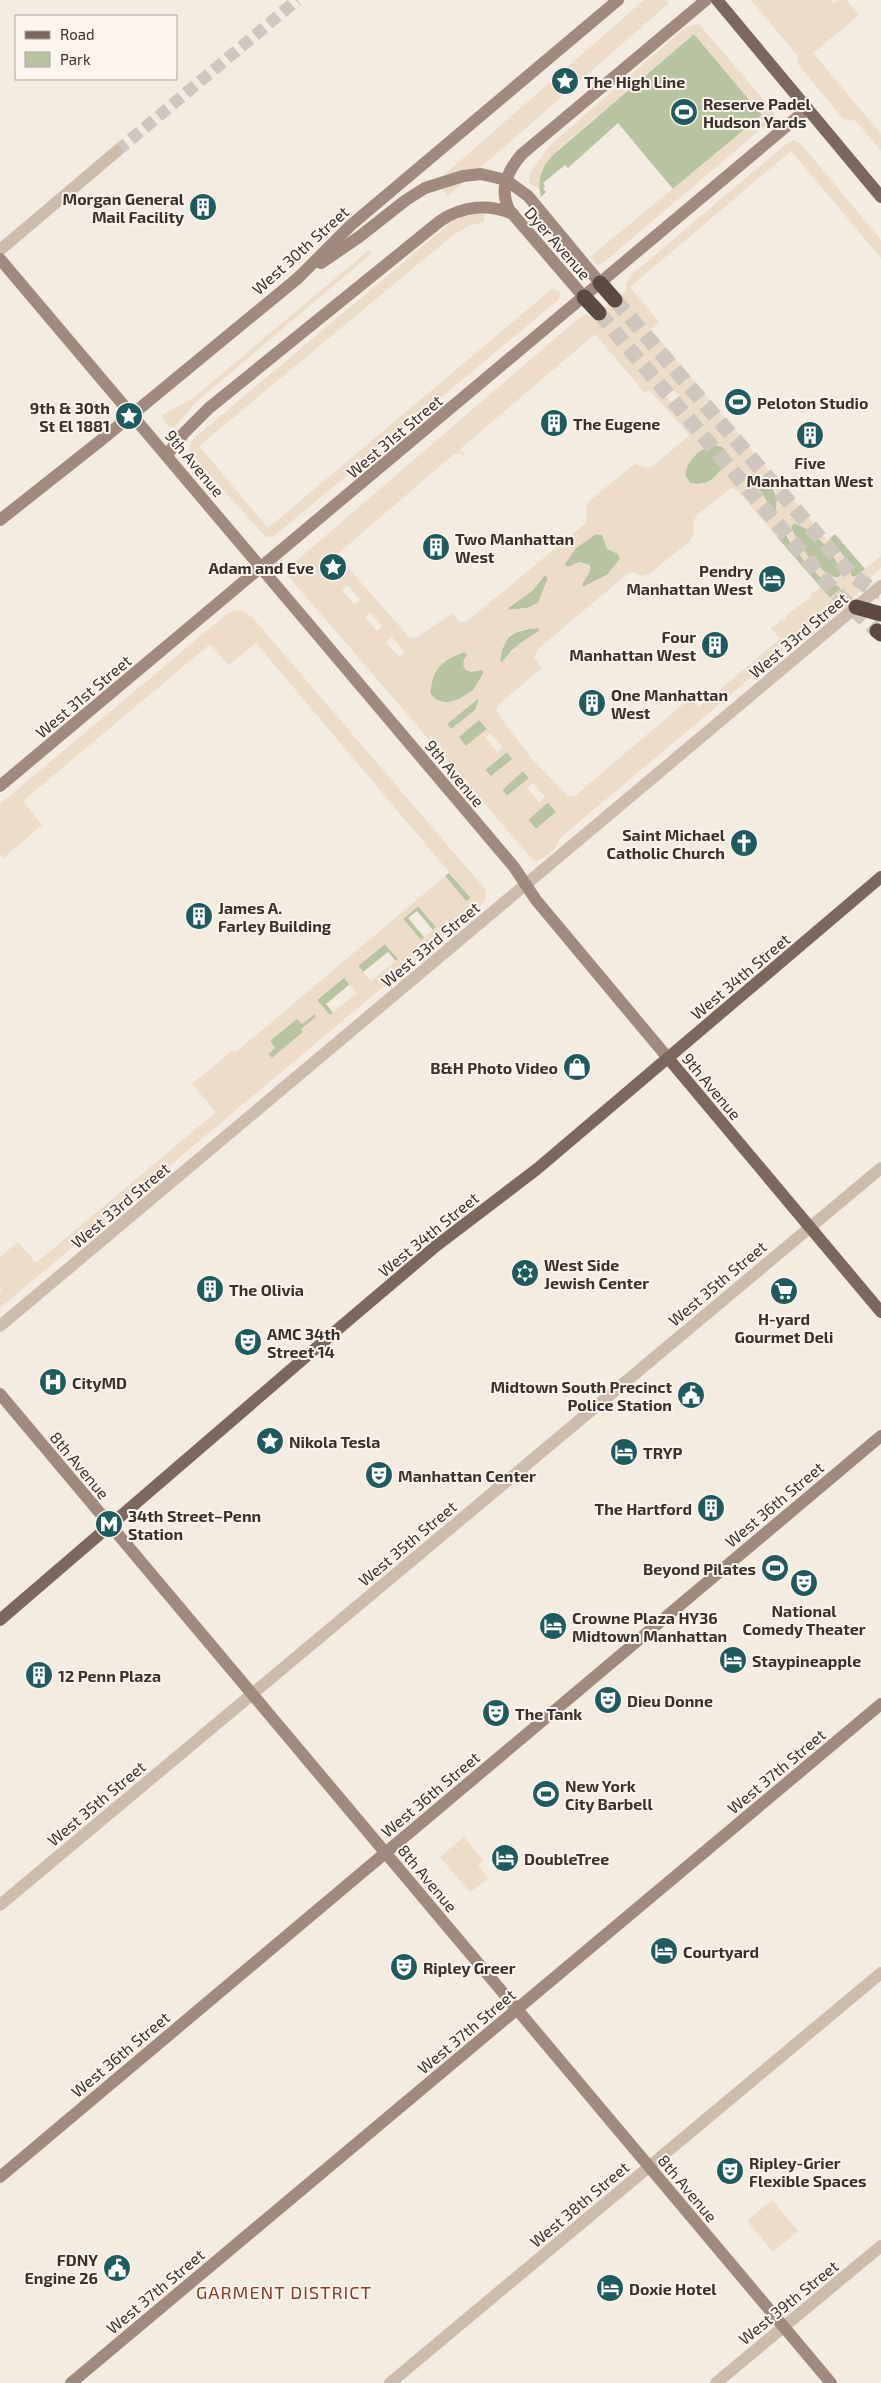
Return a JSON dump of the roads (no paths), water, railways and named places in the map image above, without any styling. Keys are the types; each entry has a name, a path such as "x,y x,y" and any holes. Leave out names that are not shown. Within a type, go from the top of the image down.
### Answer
{"highway":[{"path":"600,283 615,300"},
{"path":"584,297 599,312"},
{"path":"856,607 881,614"}],"main road":[{"name":"West 30th Street","path":"0,520 132,415 298,278 351,225 618,0"},
{"path":"506,180 522,154 706,0"},
{"path":"717,0 881,197"},
{"name":"West 31st Street","path":"0,786 807,109"},
{"name":"Dyer Avenue","path":"298,278 359,237 406,200 435,183 481,174 506,180 528,196 600,283"},
{"name":"Dyer Avenue","path":"506,180 506,201 513,214 584,297"},
{"path":"167,455 184,433 208,408 440,221 454,213 478,207 499,209 513,214"},
{"name":"9th Avenue","path":"0,259 508,860 526,885 668,1058 811,1226 881,1312"},
{"name":"West 34th Street","path":"0,1620 422,1258 537,1169 881,877"},
{"name":"8th Avenue","path":"0,1394 830,2383"},
{"name":"West 36th Street","path":"0,2177 881,1436"},
{"name":"West 37th Street","path":"71,2383 881,1704"}],"street":[{"path":"0,250 117,151"},
{"name":"West 33rd Street","path":"0,1326 881,586"},
{"name":"West 35th Street","path":"0,1905 881,1168"},
{"name":"West 38th Street","path":"390,2383 881,1973"},
{"name":"West 39th Street","path":"716,2383 881,2246"}],"tunnel":[{"path":"117,151 297,0"},
{"path":"615,300 852,575 869,587 881,592"},
{"path":"599,313 836,593 877,631"}],"place":[{"name":"The High Line","path":"565,81"},
{"name":"Reserve Padel Hudson Yards","path":"684,112"},
{"name":"Morgan General Mail Facility","path":"203,207"},
{"name":"Peloton Studio","path":"738,402"},
{"name":"9th & 30th St El 1881","path":"129,416"},
{"name":"The Eugene","path":"554,423"},
{"name":"Five Manhattan West","path":"810,435"},
{"name":"Two Manhattan West","path":"436,547"},
{"name":"Adam and Eve","path":"333,567"},
{"name":"Pendry Manhattan West","path":"772,579"},
{"name":"Four Manhattan West","path":"715,645"},
{"name":"One Manhattan West","path":"592,703"},
{"name":"Saint Michael Catholic Church","path":"744,843"},
{"name":"James A. Farley Building","path":"199,916"},
{"name":"B&H Photo Video","path":"577,1067"},
{"name":"West Side Jewish Center","path":"525,1273"},
{"name":"The Olivia","path":"210,1289"},
{"name":"H-yard Gourmet Deli","path":"784,1291"},
{"name":"AMC 34th Street 14","path":"248,1342"},
{"name":"CityMD","path":"53,1382"},
{"name":"Midtown South Precinct Police Station","path":"691,1395"},
{"name":"Nikola Tesla","path":"270,1441"},
{"name":"TRYP","path":"624,1452"},
{"name":"Manhattan Center","path":"379,1475"},
{"name":"The Hartford","path":"711,1508"},
{"name":"34th Street–Penn Station","path":"109,1524"},
{"name":"Beyond Pilates","path":"775,1568"},
{"name":"National Comedy Theater","path":"804,1583"},
{"name":"Crowne Plaza HY36 Midtown Manhattan","path":"553,1626"},
{"name":"Staypineapple","path":"733,1660"},
{"name":"12 Penn Plaza","path":"39,1675"},
{"name":"Dieu Donne","path":"608,1700"},
{"name":"The Tank","path":"496,1713"},
{"name":"New York City Barbell","path":"546,1794"},
{"name":"DoubleTree","path":"505,1858"},
{"name":"Courtyard","path":"664,1951"},
{"name":"Ripley Greer","path":"404,1967"},
{"name":"Ripley-Grier Flexible Spaces","path":"730,2171"},
{"name":"FDNY Engine 26","path":"117,2268"},
{"name":"Doxie Hotel","path":"610,2288"}],"district":[{"name":"GARMENT DISTRICT","path":"284,2292"}]}
